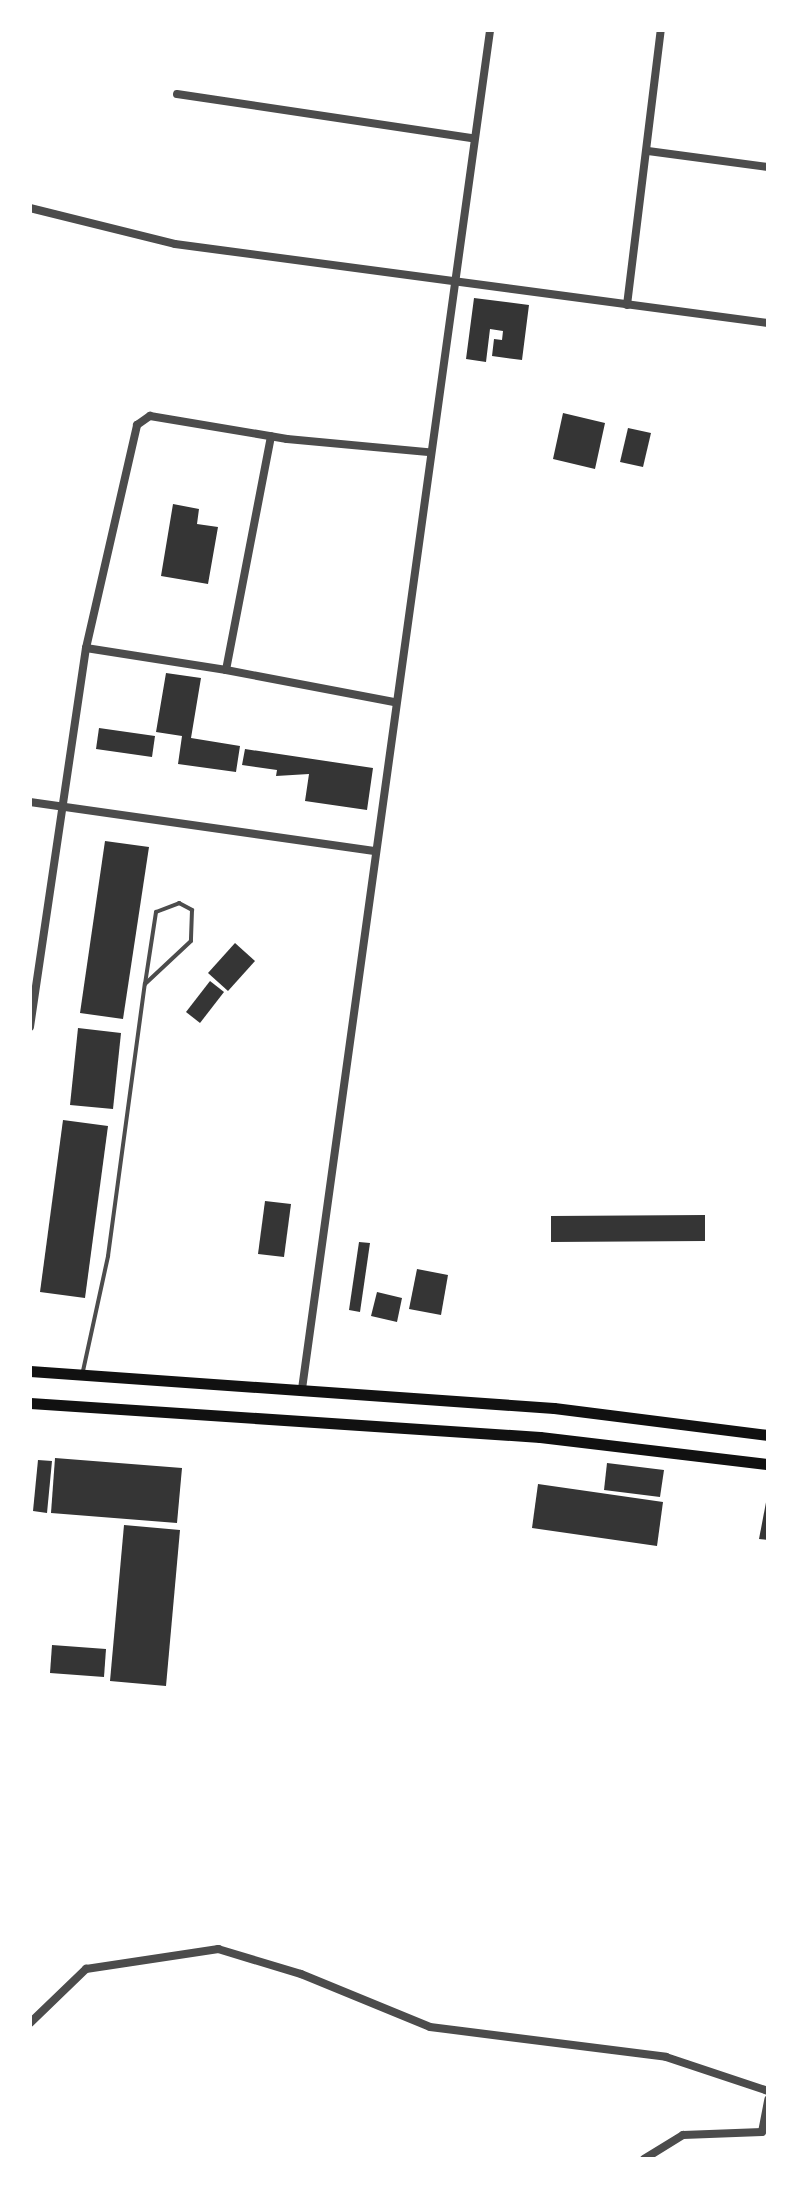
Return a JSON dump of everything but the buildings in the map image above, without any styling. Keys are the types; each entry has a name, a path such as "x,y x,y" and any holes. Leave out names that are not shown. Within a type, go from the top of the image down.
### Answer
{"main road":[{"path":"30,1371 554,1408 768,1435"},
{"path":"363,1424 365,1396"},
{"path":"30,1403 363,1424 768,1464"}],"street":[{"path":"302,1390 428,452 490,30"},
{"path":"627,305 661,30"},
{"path":"177,94 474,138"},
{"path":"648,152 768,167"},
{"path":"30,208 175,244 452,284 768,323"},
{"path":"30,1026 86,648 137,426 150,416 271,436 428,452"},
{"path":"226,670 271,436"},
{"path":"86,648 394,702"},
{"path":"30,802 373,850"},
{"path":"30,2022 86,1968 218,1948 301,1974 430,2027 666,2057 768,2091"},
{"path":"644,2159 683,2135 762,2132 768,2100"}],"lane":[{"path":"82,1375 108,1256 145,984 156,912 179,903 192,910 192,941 145,984"}]}
